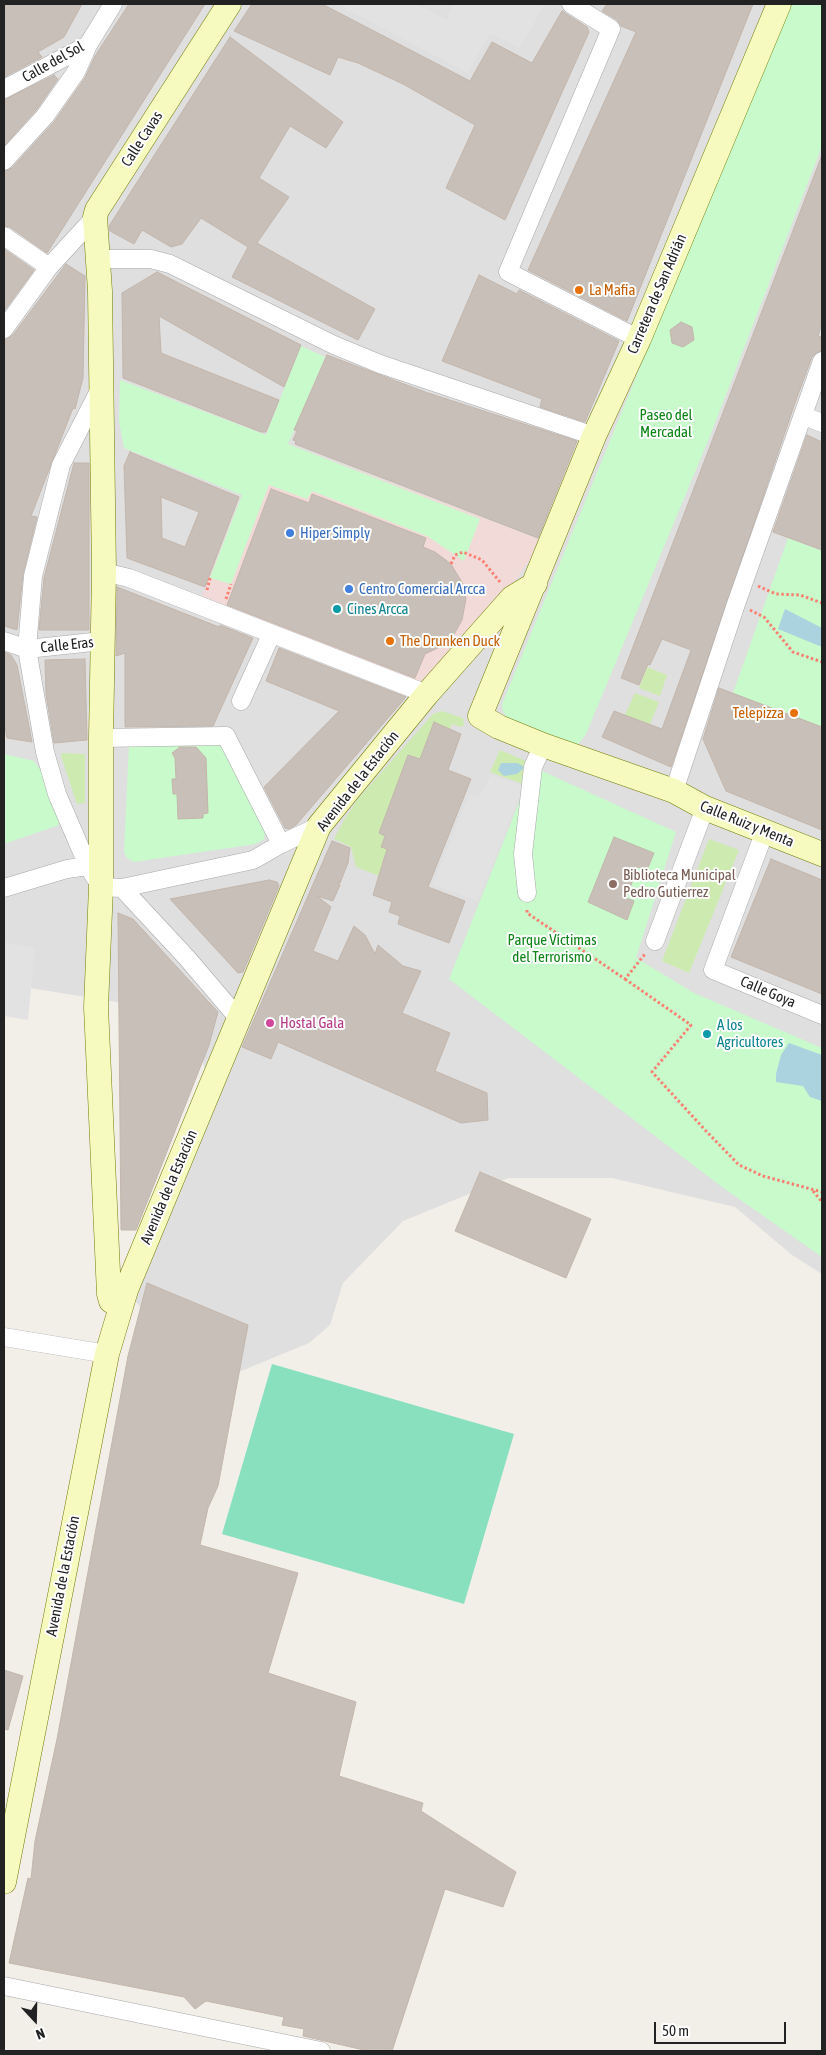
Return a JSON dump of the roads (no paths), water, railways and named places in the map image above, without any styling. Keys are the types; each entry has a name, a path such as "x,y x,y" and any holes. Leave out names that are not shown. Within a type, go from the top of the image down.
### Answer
{"street":[{"name":"Calle del Sol","path":"4,89 88,45 113,4"},
{"name":"Calle Cavas","path":"4,329 49,267 95,217 96,210 229,4"},
{"path":"571,4 596,10 611,29 508,272 639,339"},
{"name":"Carretera de San Adrián","path":"543,745 499,727 480,716 594,436 639,339 779,4"},
{"path":"4,161 46,116 76,72 88,45"},
{"path":"95,217 102,386 104,572 101,738 112,887 96,1007 109,1294 111,1301 120,1306"},
{"path":"4,236 49,267"},
{"path":"98,260 151,259 170,264 307,340 594,436"},
{"path":"674,791 736,604 822,361"},
{"path":"102,386 61,465 33,576 27,649 46,752 57,794 88,866 188,958 238,1019"},
{"path":"804,416 822,423"},
{"path":"104,572 129,578 271,635 427,694"},
{"name":"Avenida de la Estación","path":"4,1882 11,1809 107,1354 120,1306 319,826 427,694 512,598 535,584"},
{"path":"241,701 271,635"},
{"name":"Calle Eras","path":"4,641 27,649 102,641"},
{"path":"101,738 226,736 281,844"},
{"path":"527,894 523,854 533,767 543,745"},
{"name":"Calle Ruiz y Menta","path":"543,745 674,791 705,808 822,854"},
{"path":"655,941 705,808"},
{"path":"112,887 253,860 319,826"},
{"name":"Calle Goya","path":"765,831 713,970 822,1015"},
{"path":"4,888 67,869 88,866"},
{"path":"4,1337 107,1354"},
{"path":"4,1986 321,2051"}],"water":[{"path":"785,609 822,628 822,647 778,629"},
{"path":"501,763 517,763 523,766 523,769 517,774 504,776 498,770"},
{"path":"789,1043 822,1055 822,1101 810,1097 803,1086 776,1082 781,1055"}],"place":[{"name":"La Mafia","path":"579,290"},
{"name":"Hiper Simply","path":"290,533"},
{"name":"Centro Comercial Arcca","path":"349,589"},
{"name":"Cines Arcca","path":"337,609"},
{"name":"The Drunken Duck","path":"390,641"},
{"name":"Telepizza","path":"794,713"},
{"name":"Biblioteca Municipal Pedro Gutierrez","path":"613,884"},
{"name":"Hostal Gala","path":"270,1023"},
{"name":"A los Agricultores","path":"707,1034"}],"park label":[{"name":"Paseo del Mercadal","path":"666,424"},
{"name":"Parque Víctimas del Terrorismo","path":"552,948"}]}
